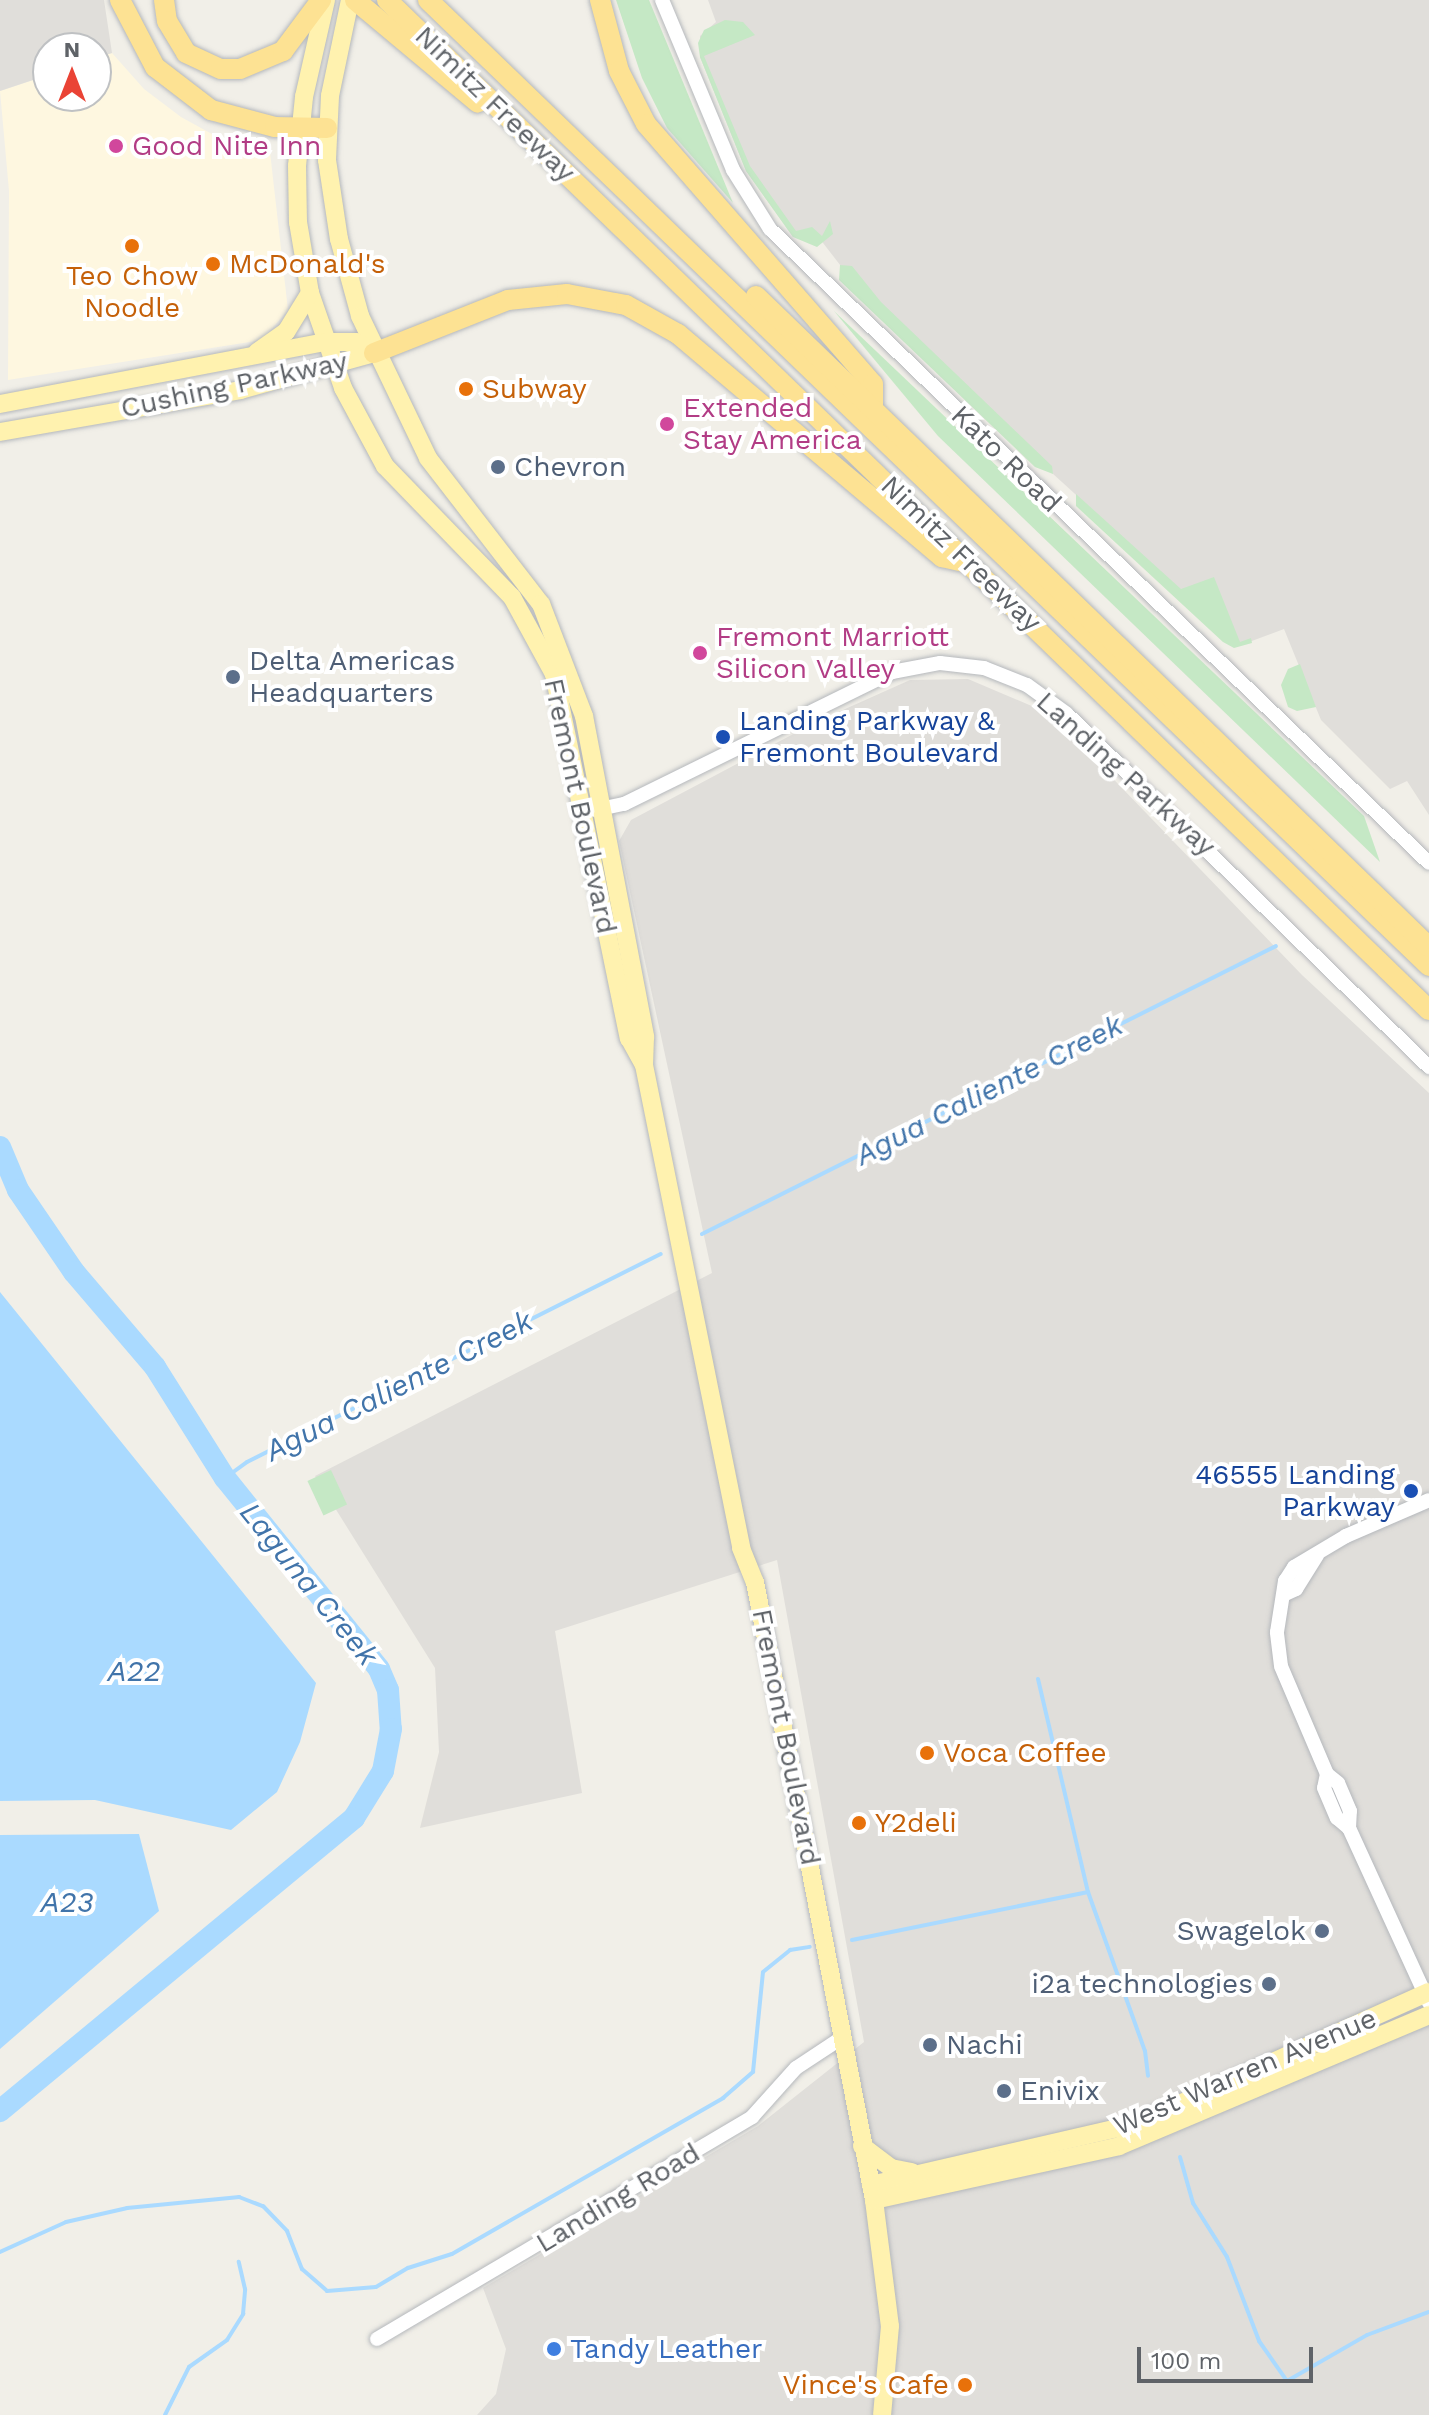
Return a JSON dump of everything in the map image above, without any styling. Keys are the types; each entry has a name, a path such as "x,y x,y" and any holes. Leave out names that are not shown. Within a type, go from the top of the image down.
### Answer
{"highway":[{"path":"120,0 155,67 180,91 238,120 300,128 327,128"},
{"path":"164,0 167,21 181,46 221,69 258,66 276,57 311,32 323,0"},
{"path":"353,0 600,204"},
{"name":"Nimitz Freeway","path":"387,0 1429,1010"},
{"path":"428,0 1429,966"},
{"name":"Nimitz Freeway","path":"447,0 1429,947"},
{"path":"600,0 619,71 646,124 873,384 873,409"},
{"path":"374,353 508,300 567,294 626,305 678,334 942,557 971,564"}],"main road":[{"name":"Fremont Boulevard","path":"353,0 340,42 327,128 329,185 339,239 374,353 428,458 502,549 541,604 577,691 592,810"},
{"name":"Fremont Boulevard","path":"311,32 300,128 298,222 310,293 325,342 385,466 408,494 450,529 499,582 554,674 592,810 645,1037 644,1065 741,1548 755,1582 873,2193 890,2326 882,2415"},
{"path":"231,362 275,342 310,293"},
{"name":"Cushing Parkway","path":"0,404 325,342 356,342 374,353"},
{"name":"Cushing Parkway","path":"0,432 204,397 335,366 374,353"},
{"path":"450,529 482,549 502,549"},
{"path":"499,582 508,584 529,603 541,604"},
{"name":"West Warren Avenue","path":"873,2193 922,2174 1135,2124 1427,1996"},
{"name":"West Warren Avenue","path":"873,2193 1119,2146 1429,2015"},
{"path":"862,2146 891,2168 922,2174"}],"street":[{"name":"Kato Road","path":"662,0 733,170 770,229 1429,863"},
{"name":"Landing Parkway","path":"592,810 624,804 892,672 940,663 995,672 1027,685 1067,714 1429,1067"},
{"path":"1427,1996 1349,1828 1350,1811 1338,1783 1327,1774 1281,1666 1277,1617 1285,1594 1296,1589 1317,1555 1429,1500"},
{"name":"Landing Road","path":"377,2339 752,2117 796,2068 843,2037"}],"shaded area":[{"path":"0,0 104,0 109,32 32,32 32,80 0,91"},
{"path":"708,0 1429,0 1429,815 1407,781 1390,789 1321,720 1284,629 1241,645 851,290 854,283 813,230 793,237 746,171 700,57 700,36 716,22"},
{"path":"112,53 144,89 181,117 221,139 270,152 288,310 262,340 8,380 9,191 0,91 32,80 32,112 112,112"},
{"path":"968,679 1034,707 1071,735 1302,975 1429,1093 1429,2415 477,2415 496,2394 506,2349 483,2288 758,2126 864,2042 777,1560 555,1631 582,1793 420,1828 439,1752 435,1668 315,1476 712,1273 619,841 631,820 816,722 910,680"}],"green space":[{"path":"616,0 649,0 733,203 667,128 642,78"},
{"path":"725,20 743,22 755,35 704,56 750,166 796,231 812,227 822,236 830,221 833,234 817,247 793,237 746,171 700,57 698,43 704,30"},
{"path":"840,265 852,266 881,302 1052,466 1053,474 1035,467 839,280"},
{"path":"834,311 1364,816 1380,862 938,436"},
{"path":"1076,494 1181,589 1214,577 1240,642 1251,638 1252,643 1234,648 1223,642 1076,506"},
{"path":"1300,664 1316,707 1297,711 1288,707 1281,685 1288,669"},
{"path":"331,1470 347,1504 323,1515 307,1481"}],"water":[{"name":"A22","path":"0,1292 316,1683 300,1742 277,1792 231,1830 95,1800 0,1801"},
{"name":"A23","path":"139,1834 159,1911 0,2049 0,1835"}],"waterway":[{"name":"Agua Caliente Creek","path":"702,1234 1276,946"},
{"name":"Laguna Creek","path":"0,1147 18,1190 74,1272 155,1367 225,1478 379,1669 388,1690 391,1729 383,1771 354,1818 0,2111"},
{"name":"Agua Caliente Creek","path":"225,1478 247,1462 661,1254"},
{"path":"1038,1679 1088,1892"},
{"path":"852,1940 1088,1892 1145,2051 1148,2076"},
{"path":"0,2252 66,2222 127,2208 239,2197 263,2206 287,2231 302,2269 327,2291 376,2287 408,2268 452,2254 723,2098 753,2072 763,1972 790,1950 810,1947"},
{"path":"1180,2157 1193,2203 1227,2257 1259,2341 1287,2381 1367,2335 1429,2312"},
{"path":"165,2415 189,2367 227,2340 243,2314 245,2289 239,2262"}],"place":[{"name":"Good Nite Inn","path":"116,146"},
{"name":"Teo Chow Noodle","path":"132,246"},
{"name":"McDonald's","path":"213,264"},
{"name":"Subway","path":"466,389"},
{"name":"Extended Stay America","path":"667,424"},
{"name":"Chevron","path":"498,467"},
{"name":"Fremont Marriott Silicon Valley","path":"700,653"},
{"name":"Delta Americas Headquarters","path":"233,677"},
{"name":"Landing Parkway & Fremont Boulevard","path":"723,737"},
{"name":"46555 Landing Parkway","path":"1411,1491"},
{"name":"Voca Coffee","path":"927,1753"},
{"name":"Y2deli","path":"859,1823"},
{"name":"Swagelok","path":"1322,1931"},
{"name":"i2a technologies","path":"1269,1984"},
{"name":"Nachi","path":"930,2045"},
{"name":"Enivix","path":"1004,2091"},
{"name":"Tandy Leather","path":"554,2349"},
{"name":"Vince's Cafe","path":"965,2385"}]}
